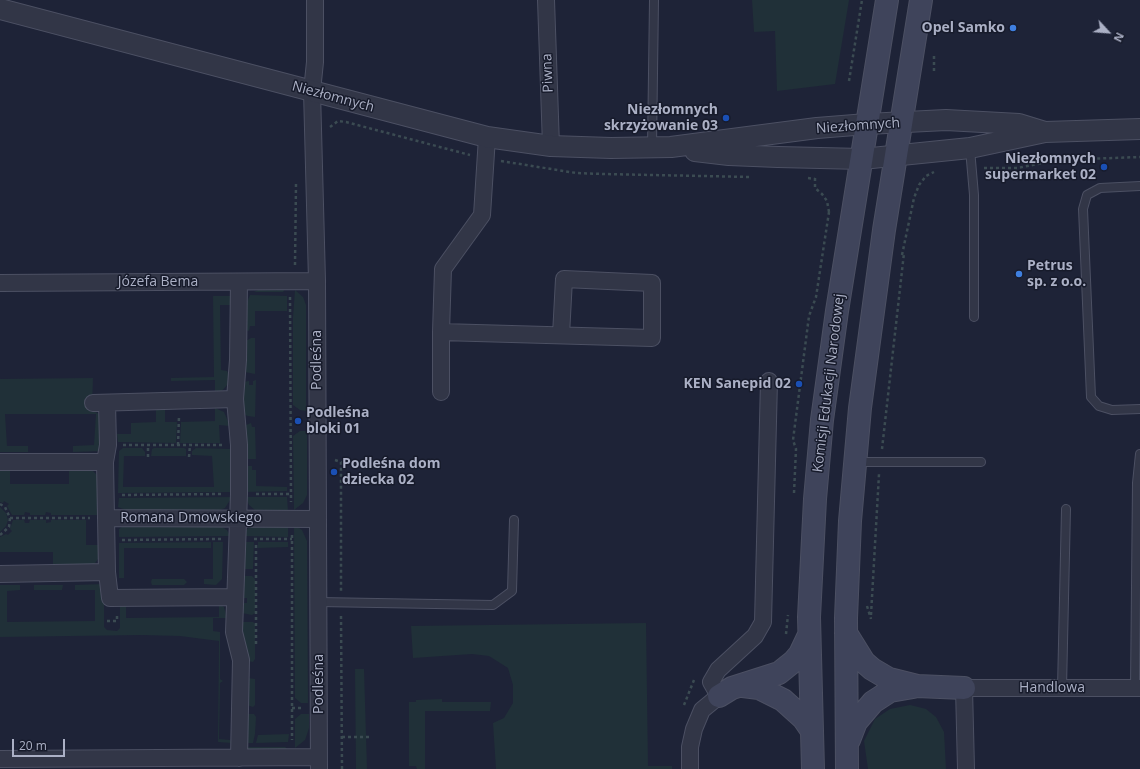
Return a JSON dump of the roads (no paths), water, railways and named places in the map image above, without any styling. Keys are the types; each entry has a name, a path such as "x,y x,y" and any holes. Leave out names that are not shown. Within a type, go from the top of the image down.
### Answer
{"main road":[{"name":"Komisji Edukacji Narodowej","path":"812,764 810,632 815,499 822,420 836,318 887,0"},
{"path":"847,759 846,634 850,521 860,408 901,122 921,0"},
{"path":"719,696 732,688 743,686 779,673 791,664 804,648 810,632"},
{"path":"846,634 858,654 872,669 895,682 917,686 964,688"},
{"path":"743,686 759,688 783,700 803,718 812,731"},
{"path":"847,759 856,722 873,702 890,691 917,686"}],"street":[{"name":"Podleśna","path":"315,0 315,74 312,91 316,281 319,763"},
{"name":"Piwna","path":"546,0 551,146"},
{"name":"Niezłomnych","path":"0,9 487,137 551,146 662,148 729,155 862,159 970,148 1045,132 1140,129"},
{"name":"Niezłomnych","path":"662,148 867,124 946,120 1019,124 1045,132"},
{"path":"441,392 443,270 482,216 487,137"},
{"path":"441,332 652,338 652,284 564,279 561,335"},
{"name":"Józefa Bema","path":"0,283 316,281"},
{"path":"239,282 238,360 235,399 239,445 239,494 236,539 234,632 240,660 239,758"},
{"path":"690,769 690,747 694,729 702,710 719,696 711,682 718,670 755,636 763,622 769,381"},
{"name":"Romana Dmowskiego","path":"235,399 100,403 108,446 106,462 106,518 318,519"},
{"path":"0,462 106,462"},
{"path":"106,518 107,572 110,598 235,597"},
{"path":"0,574 107,572"},
{"path":"964,688 966,769"},
{"name":"Handlowa","path":"964,688 1137,688"},
{"path":"0,759 239,758 319,763"}],"lane":[{"path":"654,0 662,148"},
{"path":"970,148 974,195 974,316"},
{"path":"1140,186 1100,188 1087,195 1083,209 1091,397 1099,406 1112,410 1140,409"},
{"path":"1137,688 1137,483 1140,454"},
{"path":"855,462 981,462"},
{"path":"1062,688 1066,509"},
{"path":"319,602 494,605 512,591 514,520"}],"place":[{"name":"Opel Samko","path":"1013,28"},
{"name":"Niezłomnych skrzyżowanie 03","path":"726,118"},
{"name":"Niezłomnych supermarket 02","path":"1104,167"},
{"name":"Petrus sp. z o.o.","path":"1019,274"},
{"name":"KEN Sanepid 02","path":"799,384"},
{"name":"Podleśna bloki 01","path":"298,421"},
{"name":"Podleśna dom dziecka 02","path":"334,472"}]}
